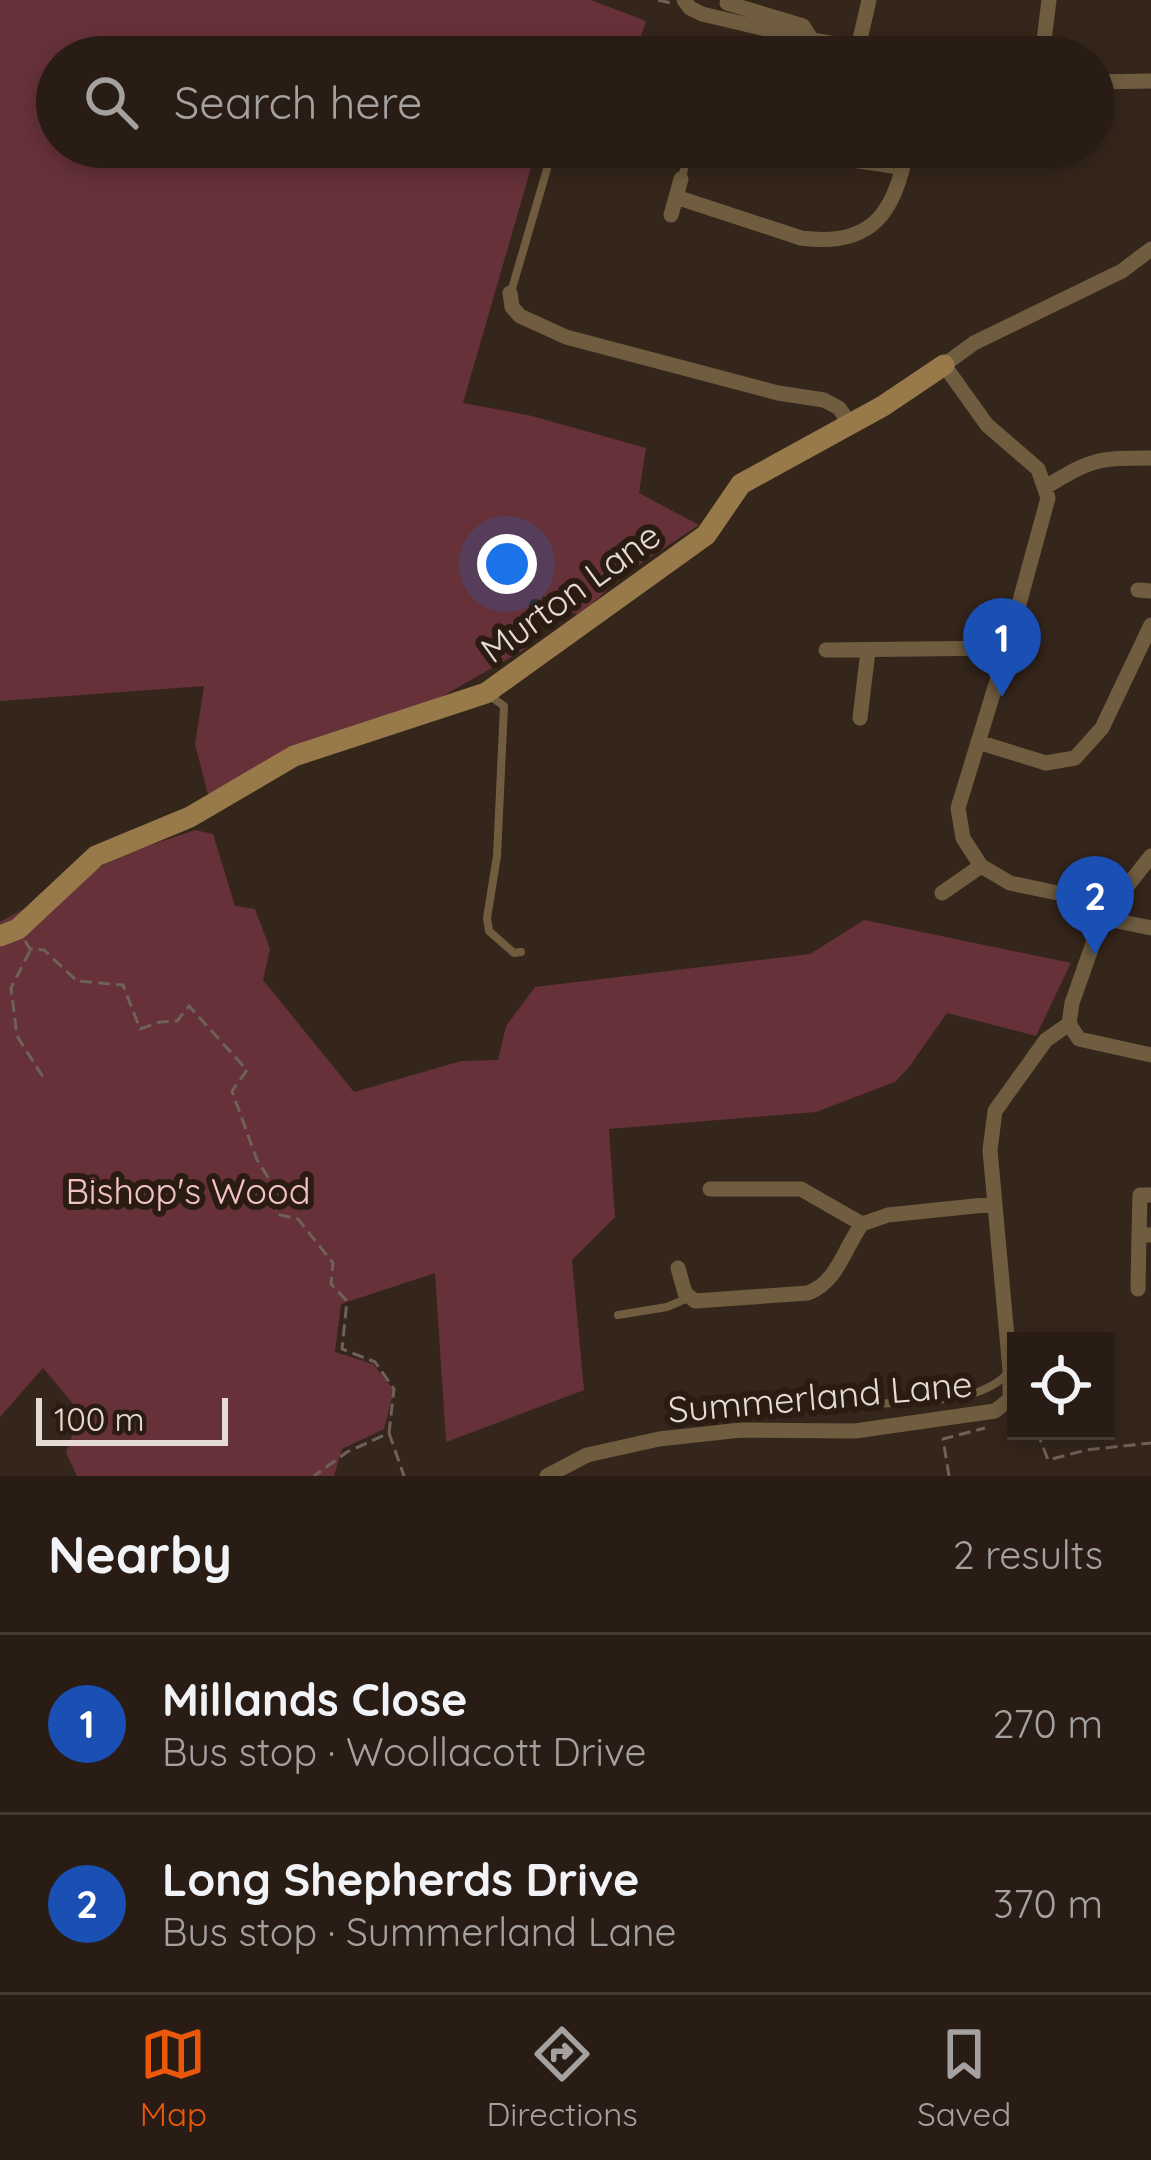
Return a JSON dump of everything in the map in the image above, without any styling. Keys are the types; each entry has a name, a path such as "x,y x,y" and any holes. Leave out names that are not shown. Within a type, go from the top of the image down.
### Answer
{"street":[{"path":"684,0 702,14 726,7 802,36"},
{"path":"861,36 869,0"},
{"path":"1045,36 1049,0"},
{"path":"1115,82 1151,81"},
{"path":"676,197 801,238 832,240 862,232 876,222 897,193 904,168"},
{"path":"671,215 682,178"},
{"name":"Murton Lane","path":"16,938 96,856 190,818 294,756 486,693 706,535 741,484 883,406 974,343 1122,272 1151,249"},
{"path":"510,293 512,307 520,316 566,337 778,393 824,400 839,408 850,424"},
{"path":"944,364 987,424 1038,469 1048,498 958,808 963,838 981,866 1010,883 1066,895 1102,918 1151,928"},
{"path":"1046,487 1084,463 1151,458"},
{"path":"978,742 1046,763 1076,758 1102,728 1151,625"},
{"path":"826,650 1007,648"},
{"path":"860,718 868,650"},
{"name":"Summerland Lane","path":"1007,1339 990,1150 995,1111 1046,1040 1069,1024 1102,918 1151,856"},
{"path":"942,893 981,866"},
{"path":"1069,1024 1079,1039 1151,1055"},
{"path":"710,1189 801,1189 862,1224"},
{"path":"1138,1289 1145,1234 1139,1195"},
{"path":"678,1268 690,1298 703,1301 815,1291 831,1278 862,1224 888,1215 994,1204"},
{"name":"Summerland Lane","path":"547,1476 587,1455 659,1439 741,1430 855,1431 995,1411 1007,1401"}],"lane":[{"path":"682,178 685,168"},
{"path":"885,168 903,171"},
{"path":"510,293 547,169"},
{"path":"486,693 504,706 497,856 487,918 489,931 514,953 521,952"},
{"path":"618,1315 690,1298"},
{"path":"878,1404 975,1393 1007,1373"}],"path":[{"path":"43,1077 17,1036 10,988 16,938 44,950 77,981 123,985 140,1029 177,1022 189,1006 247,1070 232,1091 257,1160 278,1193 276,1214 298,1219 333,1263 331,1284 347,1301 342,1349 375,1362 394,1389 389,1433 404,1476"},
{"path":"950,1476 943,1439 994,1425"},
{"path":"314,1476 346,1452 389,1433"},
{"path":"1040,1440 1048,1460 1085,1450 1151,1443"}],"green space":[{"path":"0,0 591,0 646,21 641,36 36,36 36,168 531,168 463,403 532,416 646,448 639,493 699,525 622,576 579,616 543,596 527,648 441,697 209,798 195,744 204,686 0,701"},
{"name":"Bishop's Wood","path":"195,830 213,834 235,906 255,909 270,949 263,980 354,1092 461,1061 498,1060 506,1026 535,987 810,954 864,920 1071,963 1036,1036 947,1013 895,1082 816,1112 609,1129 615,1217 572,1260 584,1390 446,1442 435,1273 341,1304 335,1352 373,1364 394,1390 384,1429 342,1449 334,1476 77,1476 66,1453 80,1412 43,1368 0,1417 0,922 124,854"}],"place":[{"name":"Millands Close","path":"1002,697"},
{"name":"Long Shepherds Drive","path":"1095,955"}]}
